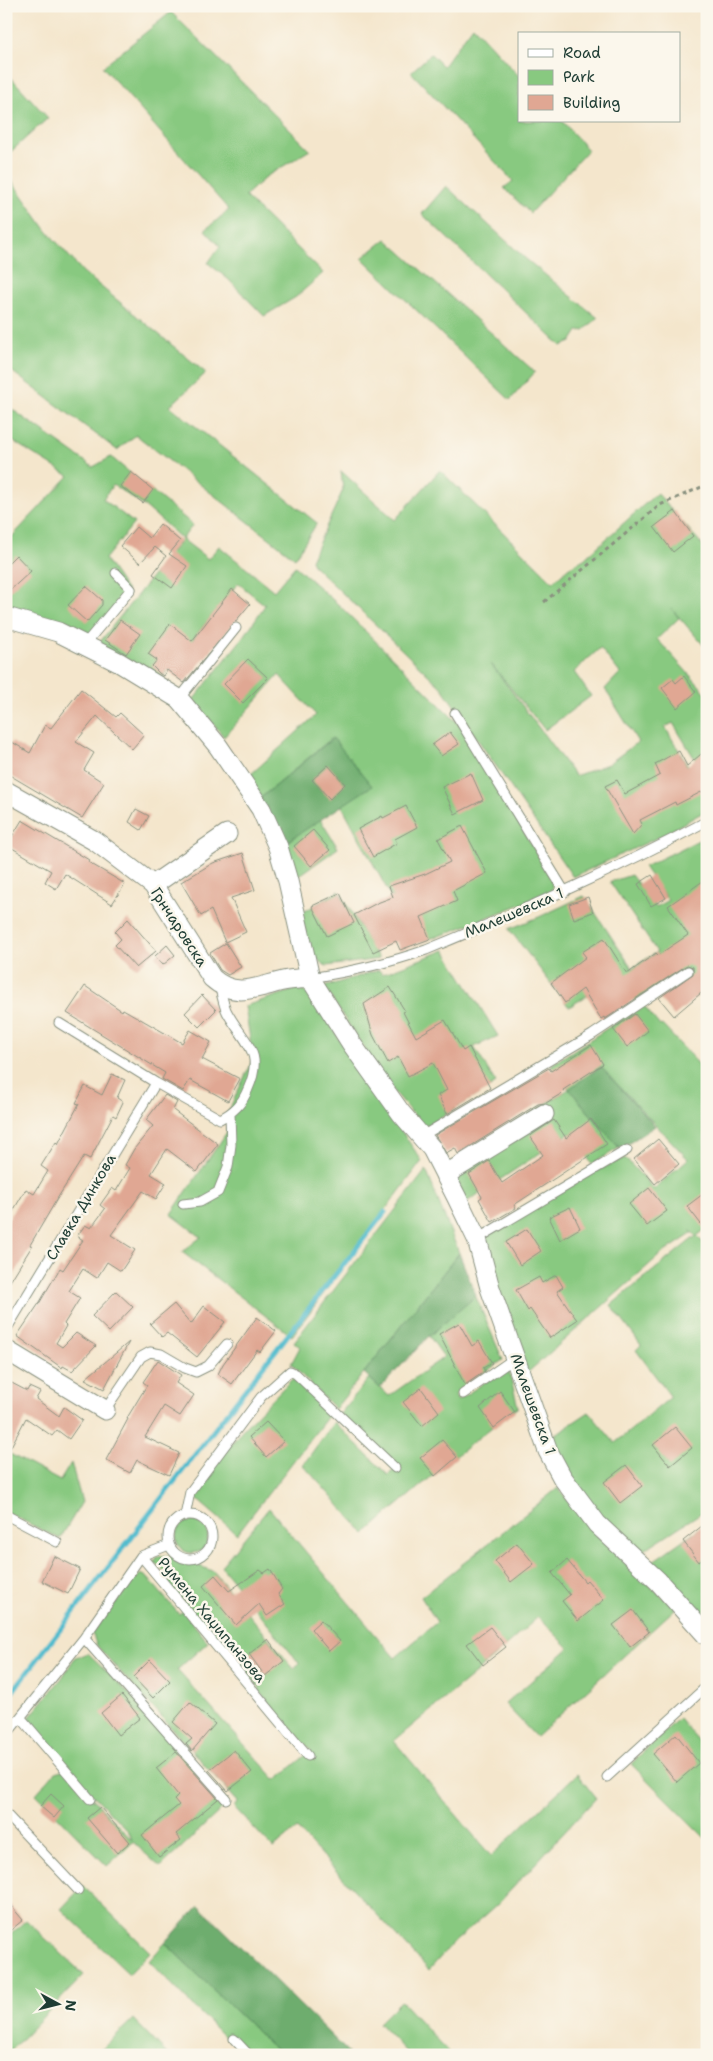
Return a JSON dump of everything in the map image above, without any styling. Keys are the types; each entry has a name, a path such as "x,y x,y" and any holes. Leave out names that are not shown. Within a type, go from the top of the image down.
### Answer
{"street":[{"name":"Малешевска 1","path":"6,617 37,624 85,644 180,699 218,746 261,809 278,847 288,881 310,978 351,1043 401,1113 432,1149 476,1240 490,1288 548,1451 562,1477 597,1524 658,1581 705,1631"},
{"name":"Грнчаровска","path":"9,799 95,842 153,884 179,929 212,978 219,985"},
{"path":"153,884 227,834"},
{"path":"219,985 232,990 257,989 282,981 310,978"},
{"path":"445,1175 544,1114"},
{"path":"6,1350 105,1410"}],"lane":[{"path":"85,644 131,590 116,573"},
{"path":"180,699 236,628"},
{"path":"455,712 565,892"},
{"name":"Малешевска 1","path":"310,978 413,955 565,892 642,856 707,821"},
{"path":"422,1136 592,1035 688,971"},
{"path":"59,1023 156,1083 220,1119 230,1114 242,1102 254,1077 256,1061 245,1038 227,1011 219,985"},
{"name":"Славка Динкова","path":"6,1330 156,1083"},
{"path":"183,1204 200,1202 218,1192 228,1167 231,1145 230,1114"},
{"path":"476,1240 627,1150"},
{"path":"105,1410 141,1357 150,1352 162,1354 185,1368 196,1372 208,1366 227,1344"},
{"path":"463,1394 516,1358"},
{"path":"185,1516 190,1492 261,1397 290,1371 296,1374 395,1468"},
{"path":"6,1515 57,1542"},
{"name":"Румена Хаџипанзова","path":"185,1516 199,1516 205,1520 212,1533 210,1548 200,1558 185,1560 178,1556 169,1545 169,1530 178,1518 185,1516"},
{"path":"141,1556 169,1545"},
{"name":"Румена Хаџипанзова","path":"6,1735 84,1638 141,1556 308,1756"},
{"path":"84,1638 226,1800"},
{"path":"607,1777 707,1686"},
{"path":"21,1718 90,1798"},
{"path":"6,1814 78,1890"},
{"path":"234,2039 249,2055"}],"path":[{"path":"544,602 660,505 704,486 707,490"}],"green space":[{"path":"171,12 310,150 267,176 245,196 323,273 296,297 264,316 228,279 208,263 220,246 205,230 229,210 103,67"},
{"path":"473,26 518,75 518,122 563,122 588,150 530,213 504,188 513,181 411,72 431,54 443,66"},
{"path":"6,72 48,118 6,156"},
{"path":"6,173 47,231 83,272 206,373 170,406 317,523 295,558 136,435 117,450 6,367"},
{"path":"446,186 526,259 598,318 584,330 578,331 571,342 561,346 422,214"},
{"path":"386,239 535,372 510,400 362,258"},
{"path":"6,405 93,467 111,457 193,525 182,539 147,508 113,485 103,499 134,523 105,559 127,591 88,641 6,613 6,543 69,476 6,437"},
{"path":"440,470 553,582 568,568 584,559 657,493 707,550 707,649 671,608 679,618 657,639 707,694 707,779 673,723 665,727 707,798 707,810 661,836 573,877 442,688 314,566 311,560 343,490 341,471 395,520","holes":["600,648 620,673 605,689 638,742 608,764 575,776 491,664 545,730 591,696 574,672"]},
{"path":"182,539 208,559 219,546 274,591 295,566 342,608 461,726 552,879 552,892 445,934 416,943 341,804 332,738 258,800 249,776 316,715 279,675 224,737 193,700 245,635 265,605 238,583 158,683 99,643"},
{"path":"333,738 372,786 279,847 258,800"},
{"path":"320,819 338,848 290,882 279,847"},
{"path":"707,836 707,992 698,997 681,971 636,1001 618,976 569,1007 509,929 584,896 632,968 657,952 610,882 631,875 656,907 668,900 644,867"},
{"path":"339,891 379,959 327,966 316,958 306,936 300,914"},
{"path":"445,950 498,1036 474,1047 496,1083 425,1128 391,1089 324,987 379,970 382,974"},
{"path":"300,988 315,998 344,1047 422,1161 292,1336 182,1252 201,1237 171,1214 227,1132 227,1114 253,1059 245,1006"},
{"path":"643,1005 660,1026 662,1025 707,1073 707,1228 697,1236 707,1247 707,1509 633,1557 609,1528 547,1440 589,1412 615,1443 671,1397 636,1350 641,1345 611,1305 696,1236 693,1233 660,1255 526,1374 479,1240 598,1170 625,1158 654,1189 688,1159 601,1067 569,1089 551,1065"},
{"path":"601,1067 655,1126 620,1149 569,1089"},
{"path":"569,1089 619,1148 592,1164 570,1133 465,1203 451,1174 496,1136"},
{"path":"426,1170 459,1253 335,1409 291,1364 300,1347 294,1342"},
{"path":"459,1253 476,1296 429,1336 380,1388 364,1373"},
{"path":"475,1295 503,1360 464,1386 455,1395 458,1400 508,1367 518,1407 440,1469 365,1534 303,1465 334,1422 388,1475 398,1467 340,1414 369,1378 389,1396 444,1357 429,1336"},
{"path":"292,1379 329,1415 237,1534 193,1496 242,1430"},
{"path":"10,1454 60,1481 71,1463 82,1502 60,1539 6,1512 6,1460"},
{"path":"558,1488 590,1528 642,1579 676,1608 536,1737 505,1704 569,1648 538,1617 478,1671 394,1741 491,1856 577,1774 596,1798 497,1905 451,1945 429,1970 297,1829 273,1848 234,1807 238,1802 97,1646 92,1633 134,1580 141,1574 147,1577 179,1614 183,1611 208,1642 177,1670 276,1780 311,1751 258,1690 260,1688 168,1583 172,1577 154,1562 158,1556 177,1559 214,1572 294,1669 299,1663 221,1566 269,1508 395,1658 437,1622 421,1597"},
{"path":"192,1521 203,1526 208,1537 203,1548 192,1553 181,1548 176,1537 181,1526"},
{"path":"707,1523 707,1613 699,1619 646,1566"},
{"path":"88,1653 151,1715 225,1806 160,1867 133,1842 107,1866 36,1794 55,1772 65,1769 132,1840 129,1832 73,1774 28,1719 62,1678 74,1659"},
{"path":"679,1718 707,1752 707,1840 631,1764"},
{"path":"83,1886 150,1952 129,1974 61,1909"},
{"path":"199,1906 348,2052 346,2055 281,2055 165,1943"},
{"path":"26,1920 84,1975 6,2055 6,1939"},
{"path":"165,1943 281,2055 250,2055 235,2039 225,2038 149,1961"},
{"path":"401,2001 451,2055 409,2055 379,2023"},
{"path":"133,2019 168,2055 96,2055"}],"building":[{"path":"131,472 153,490 143,503 120,486"},
{"path":"675,511 693,536 673,552 654,527"},
{"path":"160,524 180,541 169,554 187,566 172,588 153,574 166,556 155,547 140,563 120,546 136,527 149,538"},
{"path":"16,555 31,571 6,594 6,565"},
{"path":"86,586 102,600 102,605 87,622 68,605"},
{"path":"232,589 250,604 184,683 167,670 163,676 159,673 152,666 157,660 148,654 170,624 192,641"},
{"path":"120,620 140,634 126,654 105,640"},
{"path":"248,659 268,678 243,703 224,684"},
{"path":"684,676 696,692 677,708 662,688 673,679 676,683"},
{"path":"81,689 116,717 120,713 144,735 132,749 97,716 76,742 94,753 84,770 104,783 82,818 6,773 6,750 12,742 30,753 45,725 51,728"},
{"path":"450,732 459,744 441,756 432,745"},
{"path":"707,749 707,789 676,805 675,802 640,820 642,824 633,834 605,786 617,780 625,794 660,775 655,764 679,751 687,766"},
{"path":"328,765 345,784 330,799 312,780"},
{"path":"471,773 483,800 455,814 442,787"},
{"path":"406,806 417,827 395,839 397,843 373,857 358,829"},
{"path":"136,809 149,816 141,830 129,822"},
{"path":"22,820 125,884 112,904 65,874 56,889 45,882 51,871 7,845"},
{"path":"462,826 487,873 453,891 457,901 421,917 430,939 400,950 396,941 373,952 354,915 393,897 389,886 425,874 450,862 438,839"},
{"path":"313,830 330,850 311,866 294,846"},
{"path":"243,853 255,890 231,898 246,932 225,942 211,910 201,916 181,882 213,863"},
{"path":"652,875 666,898 651,906 638,884"},
{"path":"707,878 707,988 674,1016 659,998 693,974 693,967 687,965 605,1019 604,1017 601,1019 583,989 565,1003 551,983 586,957 582,952 604,938 627,974 656,953 658,955 688,935 668,906"},
{"path":"340,893 354,923 327,936 312,906"},
{"path":"588,897 593,912 574,919 569,904"},
{"path":"128,919 156,951 136,968 115,945 121,939 115,932"},
{"path":"226,943 241,967 228,975 220,970 210,953"},
{"path":"167,945 175,955 163,965 155,956"},
{"path":"85,986 122,1011 123,1009 182,1043 190,1030 211,1042 202,1059 240,1079 228,1101 190,1080 183,1091 162,1079 165,1073 67,1013"},
{"path":"390,987 405,1011 403,1012 416,1037 445,1020 463,1051 469,1047 490,1088 447,1114 438,1095 447,1090 433,1063 408,1076 398,1057 388,1063 373,1035 364,1004"},
{"path":"202,995 216,1010 199,1027 185,1013"},
{"path":"635,1014 648,1031 627,1047 613,1029"},
{"path":"591,1045 603,1064 563,1090 564,1092 546,1103 538,1104 458,1154 455,1148 446,1153 435,1135 549,1068 551,1071"},
{"path":"112,1074 125,1080 117,1098 123,1102 116,1117 113,1115 90,1159 84,1156 6,1288 6,1223 26,1189 34,1194 48,1171 41,1166 56,1142 58,1144 79,1104 76,1103 85,1086 102,1095"},
{"path":"165,1095 177,1102 173,1110 218,1144 197,1172 167,1149 151,1174 166,1183 156,1199 143,1191 111,1235 135,1250 121,1271 107,1262 97,1278 83,1269 69,1291 80,1298 64,1324 66,1326 56,1343 62,1347 76,1333 96,1346 72,1371 63,1366 62,1368 17,1336 60,1268 63,1270 83,1240 77,1236 85,1225 91,1228 105,1209 100,1205 112,1188 116,1191 130,1168 125,1165 134,1149 153,1126 146,1120"},
{"path":"591,1119 607,1144 514,1205 516,1208 492,1222 479,1199 482,1197 469,1174 489,1161 502,1183 543,1155 530,1136 554,1120 566,1138"},
{"path":"658,1139 679,1164 655,1184 634,1159"},
{"path":"649,1188 667,1211 647,1226 629,1204"},
{"path":"707,1191 707,1232 687,1206"},
{"path":"570,1207 580,1228 560,1240 549,1217"},
{"path":"527,1229 541,1251 520,1265 506,1242"},
{"path":"556,1275 563,1287 557,1291 577,1320 550,1338 530,1309 528,1311 516,1290 539,1277 542,1283"},
{"path":"116,1291 133,1307 109,1332 92,1316"},
{"path":"174,1304 191,1324 204,1306 225,1322 197,1357 167,1333 162,1337 150,1324"},
{"path":"257,1317 276,1331 260,1352 257,1350 232,1384 218,1374 223,1364"},
{"path":"459,1323 472,1346 479,1341 492,1363 483,1368 485,1371 465,1385 439,1334"},
{"path":"129,1342 104,1389 85,1379"},
{"path":"158,1360 181,1375 176,1383 194,1395 180,1416 164,1406 145,1437 179,1453 169,1475 137,1460 130,1473 106,1460 127,1418 147,1385 143,1382"},
{"path":"6,1380 27,1391 29,1387 40,1392 36,1399 59,1416 64,1407 82,1420 69,1439 57,1430 52,1436 26,1418 6,1456"},
{"path":"421,1388 439,1412 422,1426 403,1402"},
{"path":"500,1391 515,1412 494,1428 480,1408"},
{"path":"266,1422 284,1441 266,1457 249,1437"},
{"path":"675,1427 692,1448 670,1466 653,1445"},
{"path":"442,1440 457,1457 435,1476 420,1458"},
{"path":"626,1465 642,1486 620,1503 604,1482"},
{"path":"707,1522 707,1556 699,1562 683,1541"},
{"path":"517,1543 534,1564 511,1582 495,1561"},
{"path":"54,1556 80,1569 68,1594 42,1581"},
{"path":"567,1560 585,1582 587,1580 604,1600 578,1621 562,1601 570,1595 552,1573"},
{"path":"270,1569 282,1589 278,1594 285,1604 267,1616 259,1604 236,1625 203,1586 215,1575 229,1591 260,1570 264,1573"},
{"path":"633,1610 649,1632 630,1647 613,1625"},
{"path":"321,1620 340,1641 329,1651 311,1629"},
{"path":"490,1627 506,1647 483,1665 467,1644"},
{"path":"268,1639 284,1661 265,1676 249,1654"},
{"path":"150,1660 170,1681 153,1698 133,1677"},
{"path":"122,1695 140,1718 118,1735 101,1713"},
{"path":"190,1702 215,1724 192,1751 186,1744 192,1739 173,1722"},
{"path":"676,1734 699,1763 677,1782 653,1754"},
{"path":"234,1750 252,1772 228,1791 209,1770"},
{"path":"176,1752 218,1799 176,1834 181,1840 159,1857 142,1835 179,1805 174,1799 178,1795 156,1768"},
{"path":"51,1794 64,1806 54,1818 40,1806"},
{"path":"100,1807 130,1842 117,1853 87,1818"},
{"path":"6,1900 23,1920 6,1934"}],"waterway":[{"path":"6,1700 261,1369 385,1212"}]}
